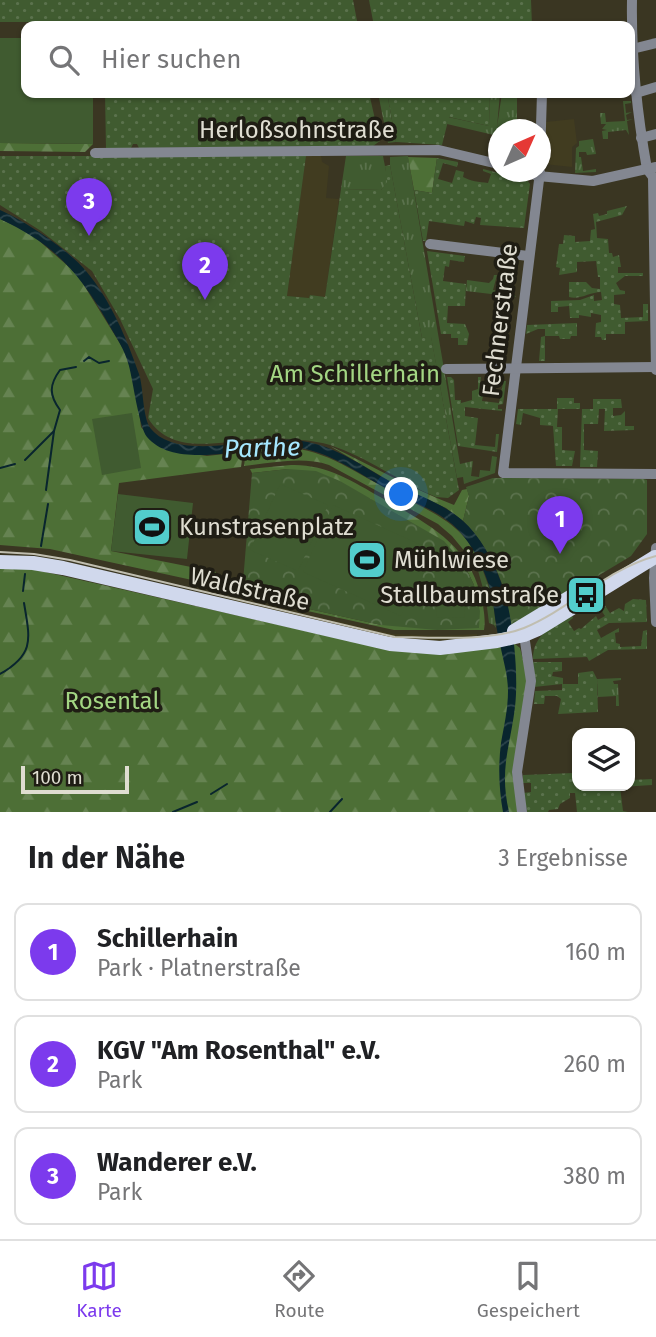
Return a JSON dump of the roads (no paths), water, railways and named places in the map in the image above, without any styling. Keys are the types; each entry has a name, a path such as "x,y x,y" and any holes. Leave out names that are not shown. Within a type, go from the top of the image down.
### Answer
{"main road":[{"name":"Waldstraße","path":"0,562 33,563 63,568 390,644 440,648 495,640 538,629 656,554"}],"street":[{"path":"632,0 632,21"},
{"path":"635,49 656,43"},
{"path":"636,93 656,87"},
{"path":"446,369 656,368 653,177 641,138 635,88"},
{"path":"542,98 542,119"},
{"path":"641,138 656,134"},
{"name":"Herloßsohnstraße","path":"95,153 439,150 488,161"},
{"path":"551,176 593,181 652,168"},
{"name":"Fechnerstraße","path":"538,182 503,473 656,474"},
{"path":"430,244 528,256"},
{"path":"656,554 656,622"},
{"path":"517,635 531,681 517,772 522,812"}],"water":[{"name":"Parthe","path":"0,210 58,245 95,282 117,320 134,361 141,380 149,425 165,440 182,445 202,446 286,440 315,444 339,453 438,504 462,520 475,533 501,582 514,644 516,693 505,771 509,812 503,812 499,778 508,698 506,673 489,585 476,556 463,536 438,514 318,452 275,447 195,455 160,447 144,432 125,354 86,289 50,249 0,219"}],"waterway":[{"path":"84,361 89,357 99,363 109,361"},
{"path":"46,490 54,431 60,410 52,395 52,385 60,370 76,367"},
{"path":"25,460 54,431"},
{"path":"0,468 15,464"},
{"path":"41,546 48,504"},
{"path":"23,591 25,574"},
{"path":"0,674 25,652 28,626 24,603"},
{"path":"211,794 227,784"},
{"path":"330,812 342,799"},
{"path":"173,812 197,802"}],"tram line":[{"path":"0,552 70,560 395,637 443,638 478,637 524,628 557,611 621,570 656,556"}],"place":[{"name":"Wanderer e.V.","path":"89,236"},
{"name":"KGV \"Am Rosenthal\" e.V.","path":"205,300"},
{"name":"Kunstrasenplatz","path":"152,527"},
{"name":"Schillerhain","path":"560,554"},
{"name":"Mühlwiese","path":"367,560"},
{"name":"Stallbaumstraße","path":"586,595"}],"park label":[{"name":"Am Schillerhain","path":"355,374"},
{"name":"Rosental","path":"112,701"}]}
